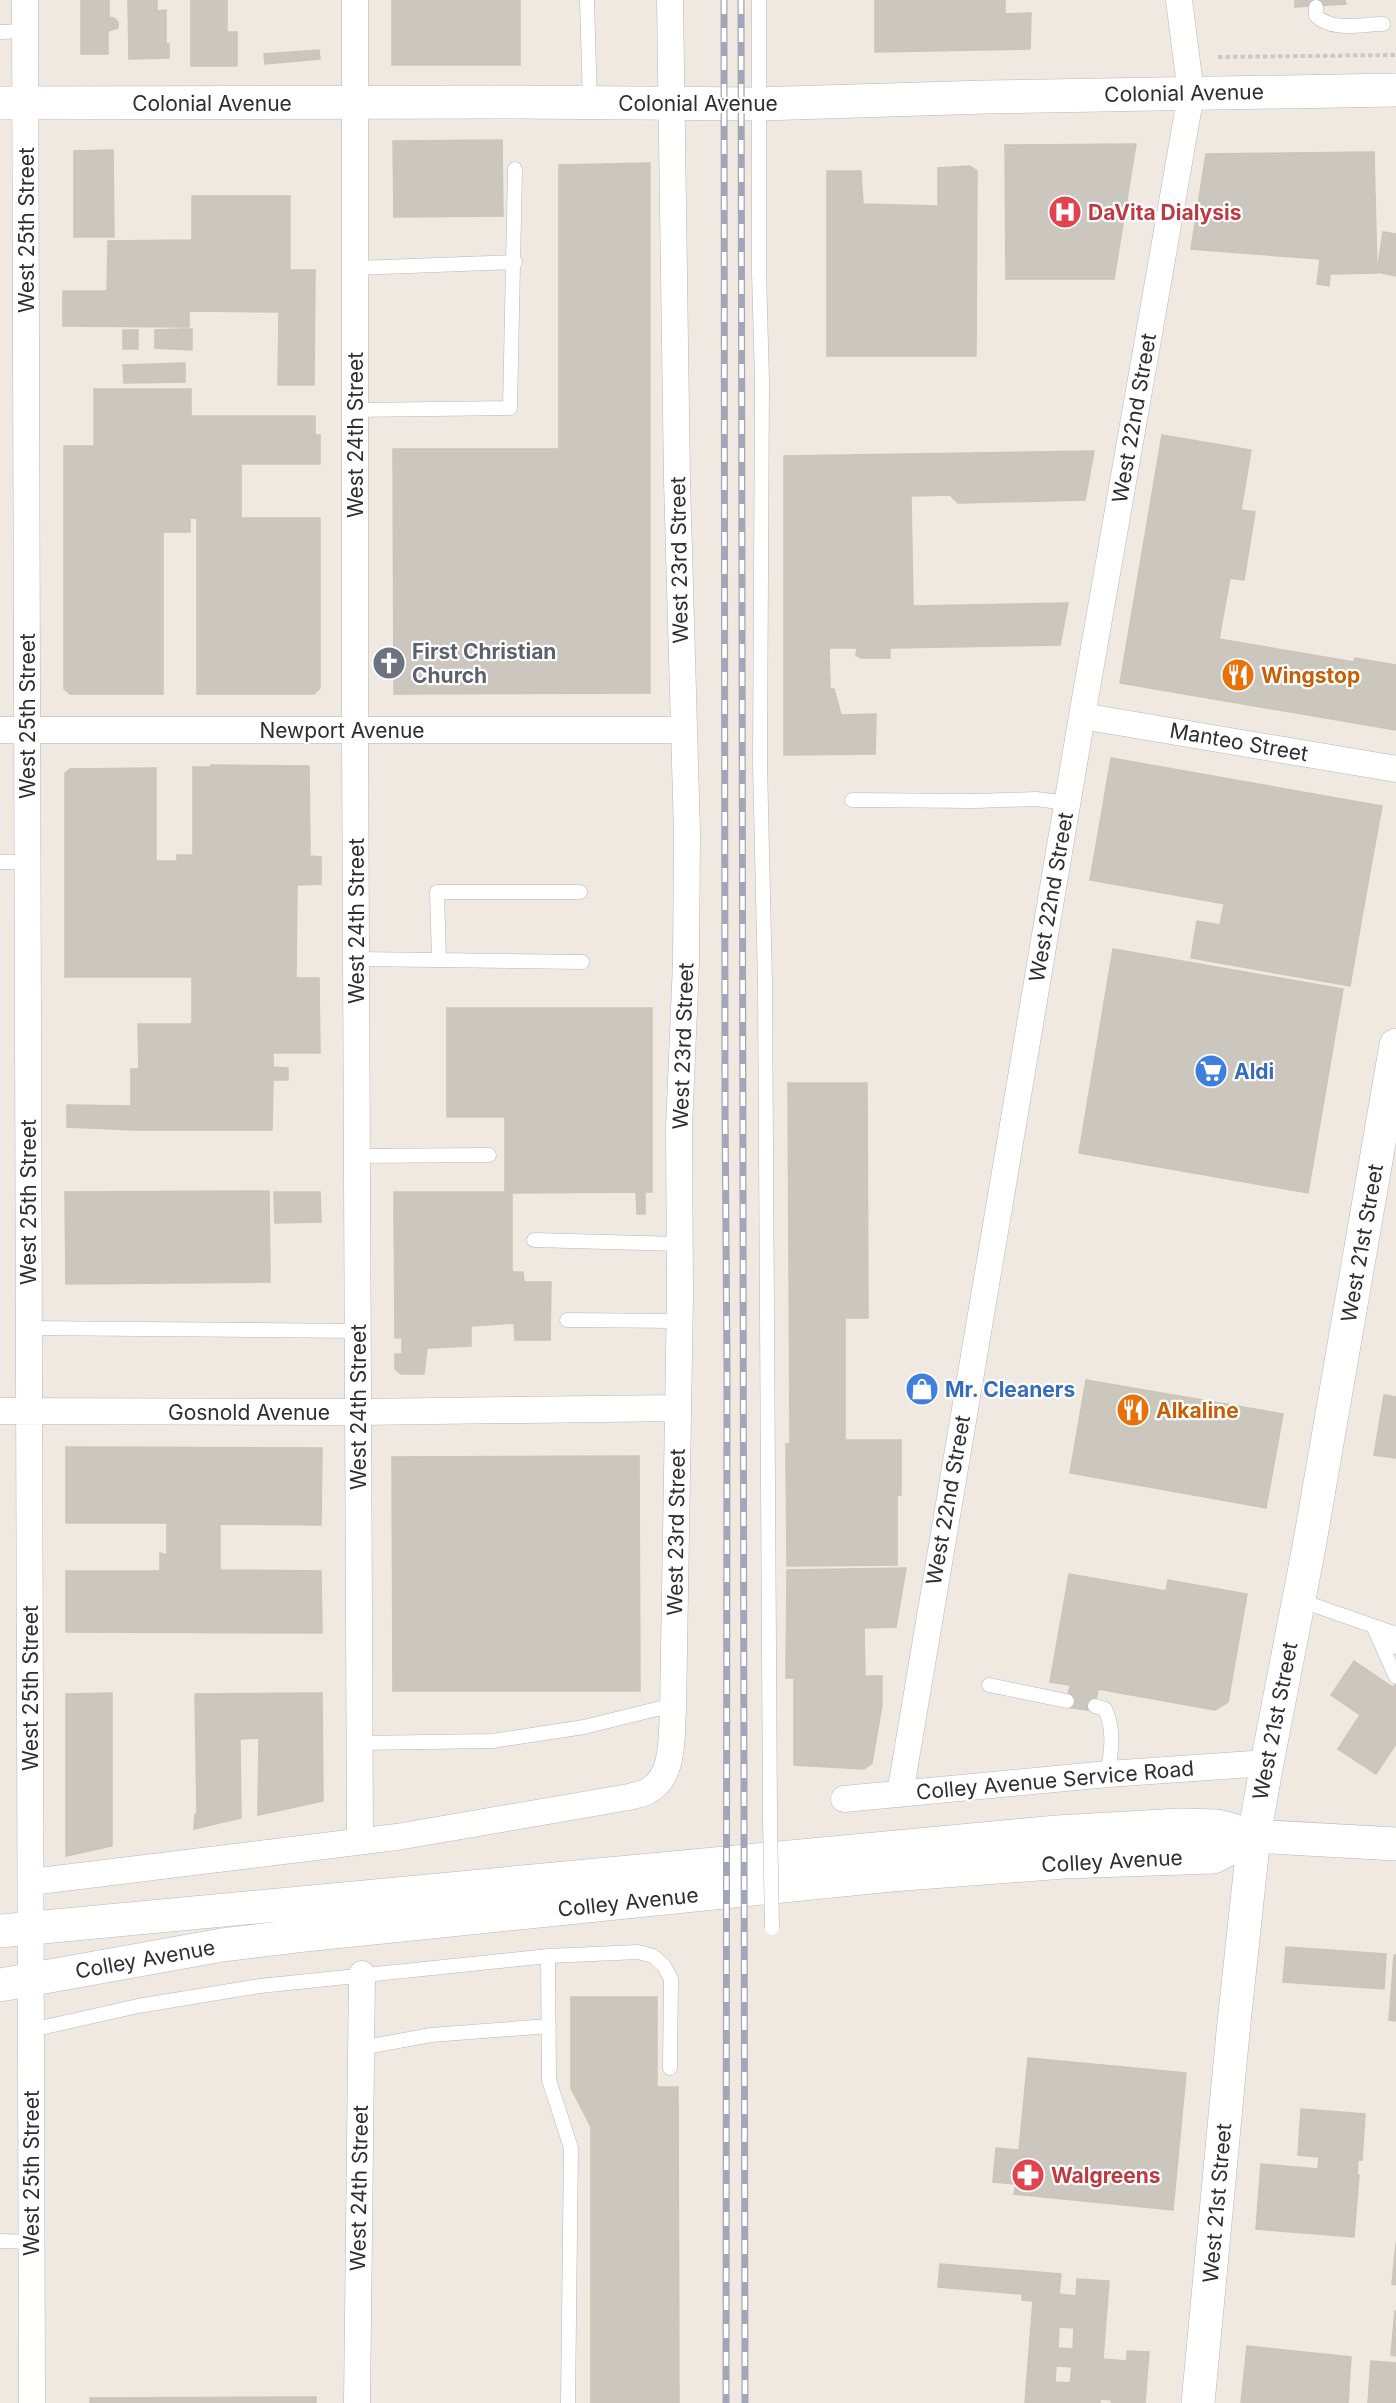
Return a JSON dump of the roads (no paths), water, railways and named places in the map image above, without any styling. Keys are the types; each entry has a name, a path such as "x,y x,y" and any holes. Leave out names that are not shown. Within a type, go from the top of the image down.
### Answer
{"main road":[{"name":"Colonial Avenue","path":"13,103 356,102 670,105 1396,90"},
{"name":"West 21st Street","path":"1198,2403 1254,1836 1396,1045"},
{"name":"Colley Avenue","path":"16,1930 1057,1832 1180,1825 1217,1826 1254,1836 1396,1844"},
{"name":"Colley Avenue","path":"16,1982 222,1945 304,1935 891,1875 1064,1862 1213,1857 1254,1836"}],"street":[{"name":"West 25th Street","path":"26,0 26,32 13,103 27,730 31,1882 16,1930 16,1982 31,2030 32,2403"},
{"name":"West 24th Street","path":"355,0 355,730 360,1841"},
{"name":"West 23rd Street","path":"31,1882 360,1841 629,1797 648,1791 661,1779 668,1765 673,1705 680,1321 679,1128 686,963 687,833 677,481 676,268 670,105 670,0"},
{"name":"West 22nd Street","path":"900,1794 1067,803 1191,94 1179,0"},
{"name":"Manteo Street","path":"1082,716 1396,769"},
{"name":"Newport Avenue","path":"0,730 683,730"},
{"name":"Gosnold Avenue","path":"0,1411 358,1412 678,1408"},
{"name":"Colley Avenue Service Road","path":"844,1799 1108,1774 1266,1763"},
{"name":"West 24th Street","path":"357,2403 362,1974"}],"lane":[{"path":"587,0 590,103"},
{"path":"759,0 759,272 762,381 760,763 765,984 772,1928"},
{"path":"1316,7 1316,16 1324,24 1383,24"},
{"path":"0,32 26,32"},
{"path":"355,410 510,408 515,262 515,169"},
{"path":"356,268 515,262"},
{"path":"852,800 1036,799 1067,803"},
{"path":"0,862 27,862"},
{"path":"439,960 437,892 580,892"},
{"path":"357,958 582,962"},
{"path":"357,1155 489,1155"},
{"path":"534,1240 680,1244"},
{"path":"567,1320 680,1321"},
{"path":"28,1328 357,1331"},
{"path":"1298,1600 1373,1628 1396,1634"},
{"path":"1373,1628 1396,1647"},
{"path":"1373,1628 1396,1663"},
{"path":"1373,1628 1396,1677"},
{"path":"989,1685 1067,1701"},
{"path":"358,1743 492,1741 584,1727 673,1705"},
{"path":"1095,1706 1105,1709 1111,1721 1113,1735 1108,1774"},
{"path":"31,2030 138,2006 249,1987 548,1956 638,1952 653,1956 664,1966 671,1979 670,2068"},
{"path":"548,1956 549,2080 571,2148 568,2403"},
{"path":"360,2048 430,2035 549,2026"},
{"path":"0,2241 32,2242"}],"railway":[{"path":"724,0 727,1369 726,2403"},
{"path":"741,0 745,2403"}],"place":[{"name":"DaVita Dialysis","path":"1065,212"},
{"name":"First Christian Church","path":"389,663"},
{"name":"Wingstop","path":"1238,675"},
{"name":"Aldi","path":"1211,1071"},
{"name":"Mr. Cleaners","path":"922,1389"},
{"name":"Alkaline","path":"1133,1410"},
{"name":"Walgreens","path":"1028,2175"}]}
